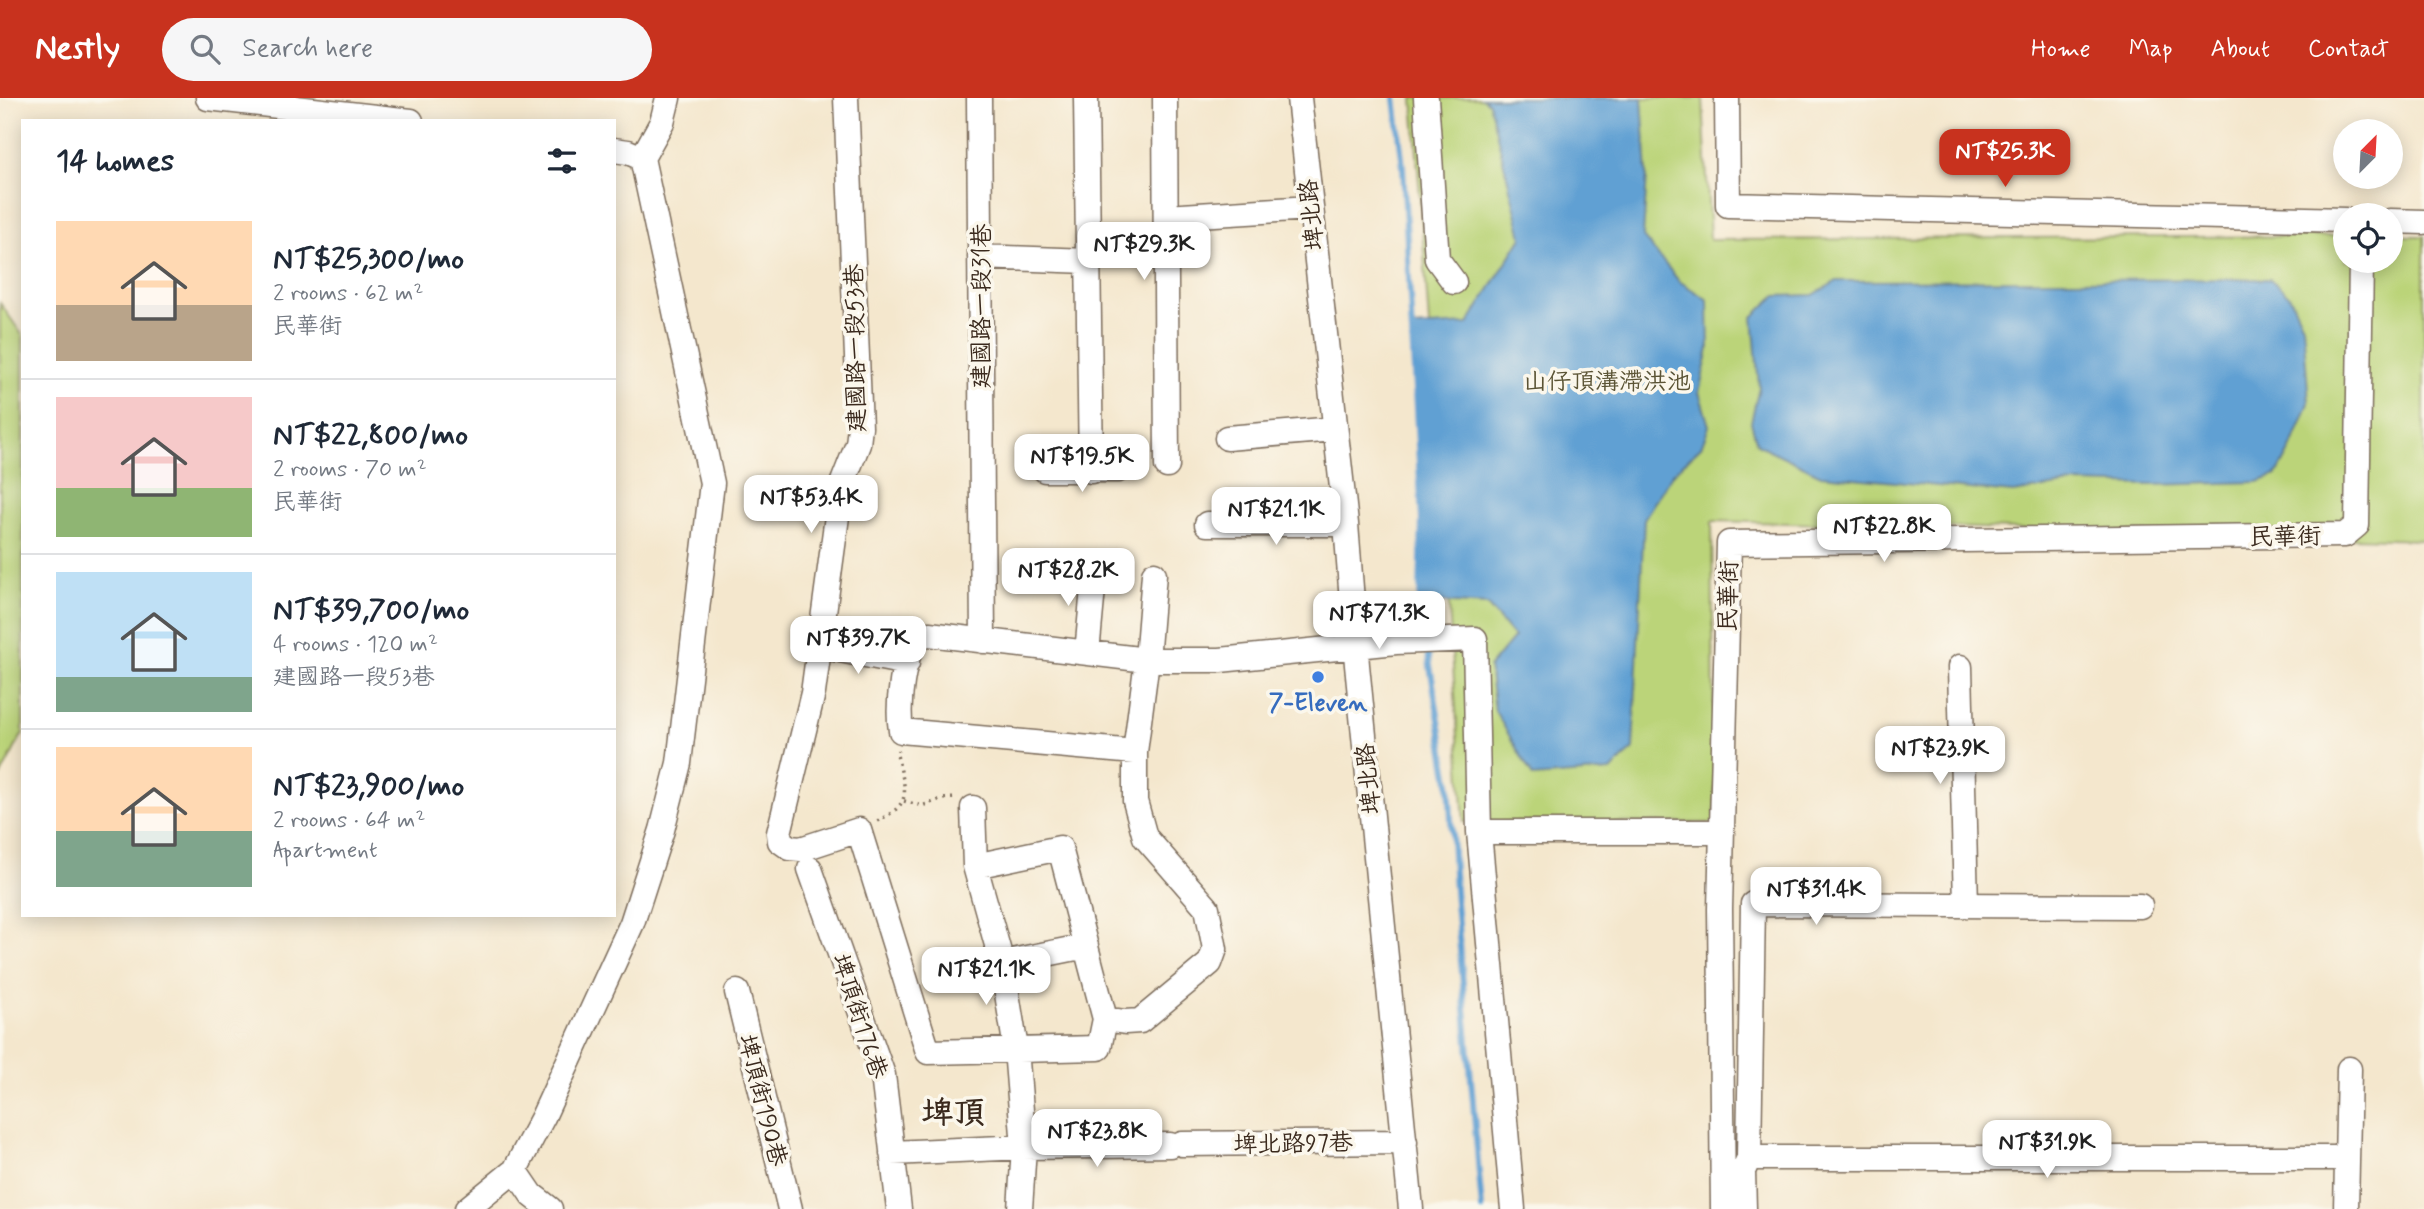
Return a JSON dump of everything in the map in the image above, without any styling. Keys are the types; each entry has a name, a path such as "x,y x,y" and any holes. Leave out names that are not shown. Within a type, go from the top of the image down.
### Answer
{"street":[{"path":"208,98 393,119"},
{"path":"467,1209 515,1170 543,1117 632,923 662,830 679,763 712,482 642,158 662,122 668,98"},
{"name":"建國路一段53巷","path":"846,98 860,427 858,444 841,488 813,693 779,832 780,841 790,848 801,849 859,830"},
{"name":"建國路一段31巷","path":"979,98 983,641"},
{"path":"1086,98 1091,471"},
{"path":"1166,98 1167,466"},
{"name":"埤北路","path":"1299,98 1346,524 1355,646 1411,1209"},
{"path":"1426,98 1437,259 1454,282"},
{"path":"1727,98 1728,205 2333,220"},
{"path":"616,150 642,158"},
{"path":"1166,217 1310,208"},
{"path":"2403,221 2424,222"},
{"path":"980,257 1088,261"},
{"name":"民華街","path":"1723,1209 1720,909 1729,543 2345,535 2357,525 2361,273"},
{"path":"1227,438 1335,429"},
{"path":"1045,470 1118,470"},
{"path":"1207,524 1346,524"},
{"path":"1087,653 1094,567"},
{"path":"1105,1018 1125,1022 1140,1021 1210,963 1215,949 1207,908 1145,837 1135,801 1135,752 1147,660 1154,574"},
{"path":"1135,752 901,731 899,716 908,652 919,636 929,634 1147,660 1220,660 1396,642 1475,639 1479,832 1513,1209"},
{"path":"819,646 906,663"},
{"path":"1960,667 1966,905"},
{"path":"973,808 975,866 1002,963 1016,1049 1024,1147 1020,1209"},
{"path":"859,830 928,1052 1099,1048 1105,1018 1060,848 975,866"},
{"path":"1479,832 1722,832"},
{"name":"埤頂街176巷","path":"810,869 883,1075 899,1209"},
{"path":"1744,1209 1743,1171 1749,1157 1753,904 2140,906"},
{"path":"1002,963 1086,946"},
{"name":"埤頂街190巷","path":"737,992 790,1209"},
{"path":"2346,1209 2348,1069"},
{"name":"埤北路97巷","path":"892,1153 1024,1147 1405,1142"},
{"path":"1749,1157 2346,1158"},
{"path":"515,1170 532,1195 550,1209"}],"path":[{"path":"859,830 893,814 904,801 905,789 897,755 901,731"},
{"path":"904,801 922,806 941,799 959,797 973,808"}],"green space":[{"name":"山仔頂溝滯洪池","path":"1413,98 1703,98 1710,240 2333,236 2333,273 2403,273 2403,236 2424,236 2424,540 1712,521 1715,823 1464,822"},
{"path":"0,303 21,333 21,737 0,777"}],"water":[{"path":"1482,98 1642,98 1647,174 1643,237 1679,281 1708,300 1709,349 1699,392 1709,426 1701,447 1673,473 1644,519 1633,749 1611,771 1533,777 1495,711 1489,667 1514,637 1487,605 1420,601 1422,519 1411,327 1468,324 1522,237 1489,103"},
{"path":"2270,279 2289,295 2303,325 2309,403 2292,447 2277,475 2258,482 2151,485 2078,483 2013,493 1821,475 1757,444 1751,422 1759,387 1753,317 1775,296 1813,295 1837,281"}],"waterway":[{"path":"1395,98 1403,167 1422,519 1420,601 1426,636"},
{"path":"1427,647 1449,782 1455,890 1482,1209"}],"place":[{"name":"7-Eleven","path":"1318,677"}],"district":[{"name":"埤頂","path":"953,1112"}]}
